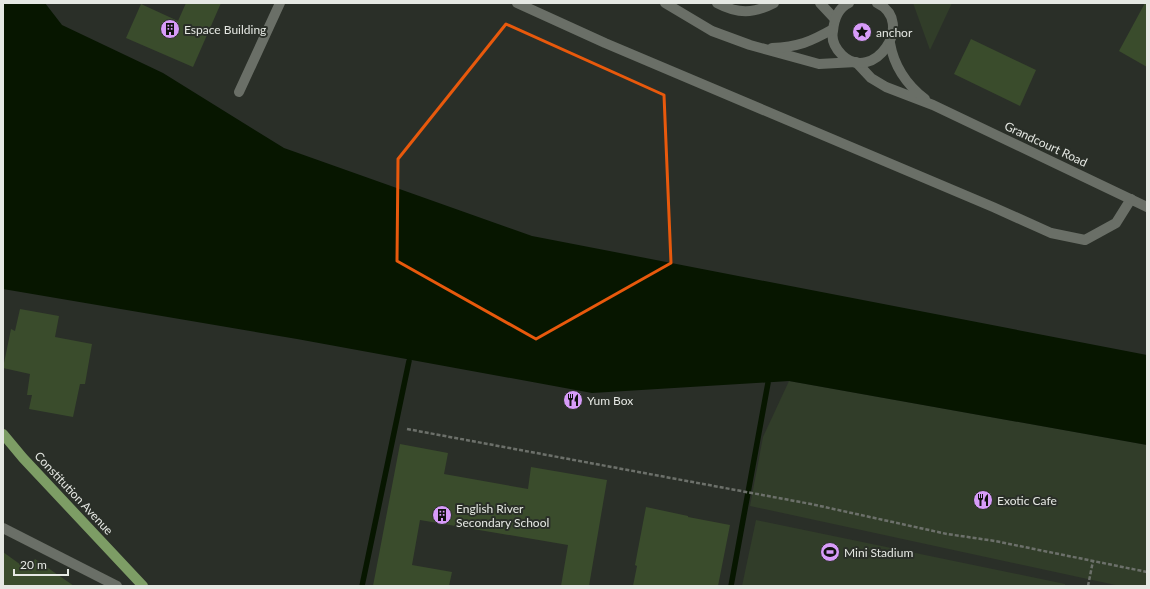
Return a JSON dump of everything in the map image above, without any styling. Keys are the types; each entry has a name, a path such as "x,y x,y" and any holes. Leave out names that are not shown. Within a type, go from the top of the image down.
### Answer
{"main road":[{"name":"Constitution Avenue","path":"3,434 23,458 143,586"}],"street":[{"path":"239,92 280,3"},
{"path":"516,3 605,43 1051,233 1085,240 1116,223 1131,200"},
{"path":"665,3 712,31 750,46 819,64 867,62 878,56 890,43"},
{"path":"717,3 742,12 755,11 774,3"},
{"path":"820,3 834,24"},
{"path":"845,3 839,10 834,24 832,38 837,50 844,57 856,62 871,78 886,87 933,105"},
{"path":"880,4 888,12 892,22 893,32 890,43 892,54 898,67 916,92 933,105"},
{"path":"750,46 785,48 812,41 834,24"},
{"name":"Grandcourt Road","path":"933,105 1147,207"},
{"path":"3,528 117,586"}],"path":[{"path":"407,430 811,504 947,534 995,541 1147,572"},
{"path":"1088,586 1093,561"}],"highlighted area":[{"path":"506,24 664,95 671,263 536,339 397,261 398,159"}],"shaded area":[{"path":"3,3 45,3 62,25 163,73 284,148 532,236 1147,355 1147,445 789,381 592,393 297,339 3,289"},
{"path":"913,3 952,3 930,50"},
{"path":"789,381 1147,445 1147,586 1120,586 750,506 763,437"},
{"name":"Mini Stadium","path":"756,520 1065,584 1065,586 742,586"}],"building":[{"name":"Espace Building","path":"186,3 221,3 193,67 126,38 141,4 178,21"},
{"path":"1145,3 1147,3 1147,67 1119,51"},
{"path":"971,39 1036,70 1020,106 954,74"},
{"path":"20,309 59,316 55,337 92,344 85,384 80,384 73,417 29,409 32,395 27,395 30,374 3,368 11,329 15,331"},
{"name":"English River Secondary School","path":"400,444 448,453 444,474 528,489 531,467 607,480 589,586 561,586 568,545 420,520 412,565 452,572 449,586 373,586"},
{"path":"646,507 730,525 718,586 633,586 637,566 635,565"},
{"path":"3,552 28,570 35,559 74,586 3,586"}],"waterway":[{"path":"362,586 409,361"},
{"path":"731,586 768,383"}],"place":[{"name":"Espace Building","path":"170,29"},
{"name":"anchor","path":"862,32"},
{"name":"Yum Box","path":"573,400"},
{"name":"Exotic Cafe","path":"983,500"},
{"name":"English River Secondary School","path":"442,515"},
{"name":"Mini Stadium","path":"830,552"}]}
